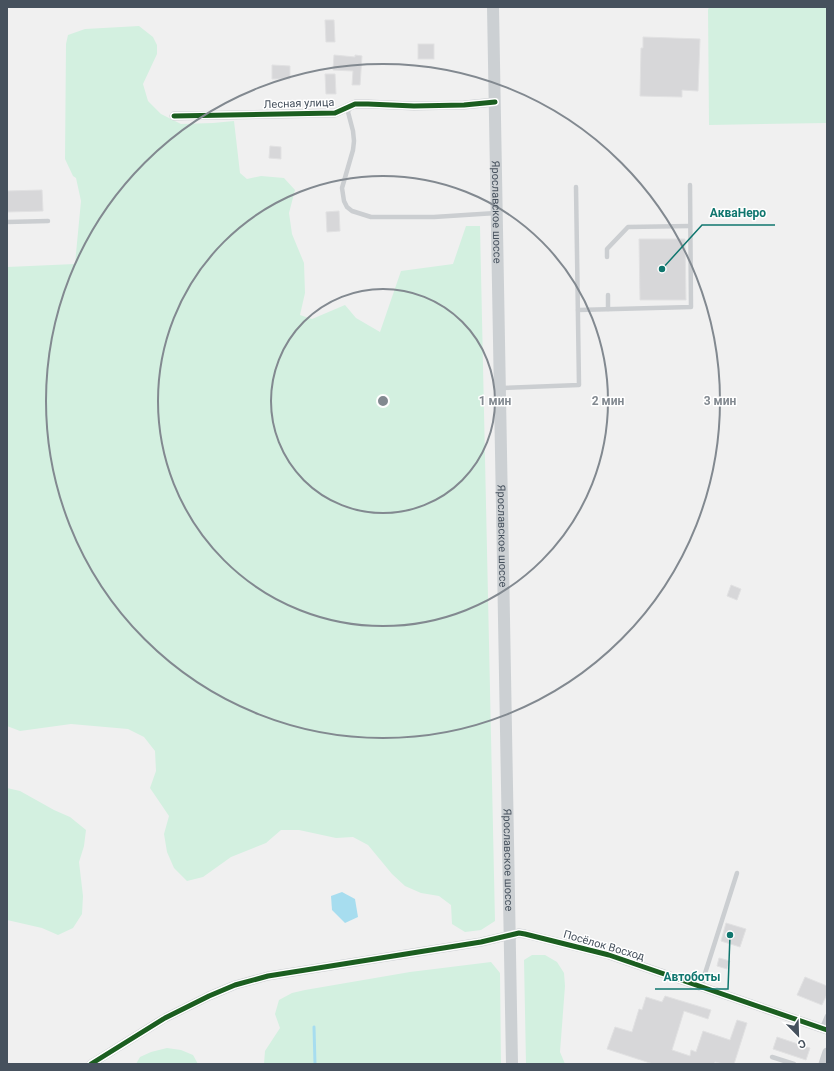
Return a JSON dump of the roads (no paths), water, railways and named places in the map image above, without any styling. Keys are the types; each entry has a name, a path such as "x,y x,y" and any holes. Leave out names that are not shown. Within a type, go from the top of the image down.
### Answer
{"main road":[{"name":"Ярославское шоссе","path":"493,7 512,1064"}],"street":[{"name":"Лесная улица","path":"174,116 335,113 355,104 414,106 464,105 495,102"},
{"name":"Посёлок Восход","path":"91,1064 165,1018 235,985 268,976 481,942 519,934 525,934 610,955 825,1029"},
{"path":"823,1064 827,1052"}],"lane":[{"path":"350,107 348,112 354,141 353,150 342,188 344,201 347,208 352,212 371,217 434,217 496,213"},
{"path":"578,310 691,307 690,185"},
{"path":"500,388 579,385 576,187"},
{"path":"7,222 48,221"},
{"path":"607,257 607,249 628,227 690,226"},
{"path":"608,295 608,309"},
{"path":"701,986 738,873"},
{"path":"825,1029 827,1016"},
{"path":"772,1057 794,1064"}],"water":[{"path":"342,892 355,899 358,917 345,923 332,910 331,896"}],"waterway":[{"path":"314,1027 315,1064"}],"place":[{"name":"АкваНеро","path":"662,269"},
{"name":"Автоботы","path":"730,935"}]}
